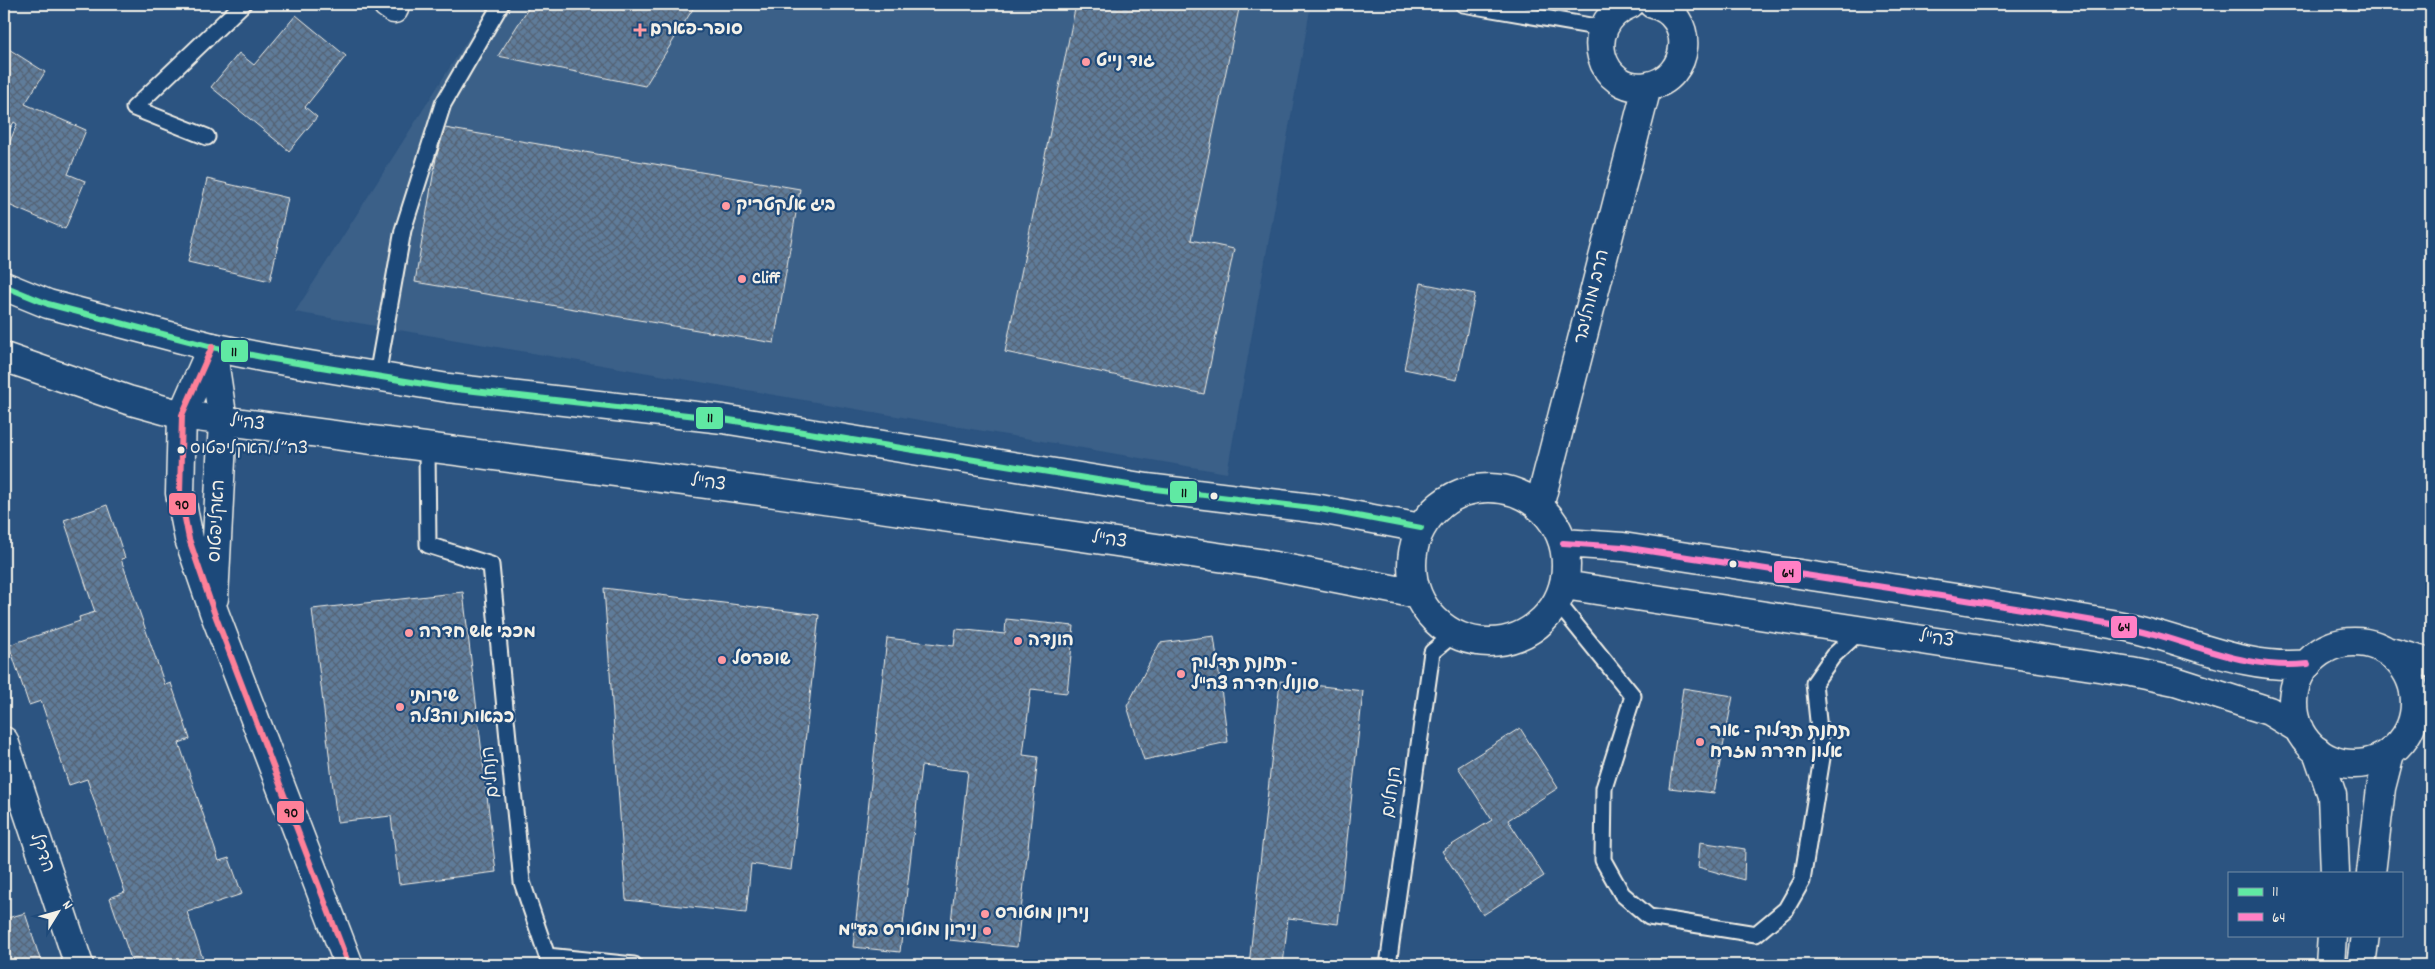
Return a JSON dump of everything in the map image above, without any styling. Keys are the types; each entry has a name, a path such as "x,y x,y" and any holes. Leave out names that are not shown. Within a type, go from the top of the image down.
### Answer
{"main road":[{"path":"1630,4 1620,8 1602,28 1601,56 1608,70 1619,80 1632,86 1647,87 1672,75 1680,63 1684,50 1679,23 1670,12 1657,4"},
{"name":"הרב מוהליבר","path":"1539,507 1647,87"},
{"path":"4,286 48,304 212,347 267,358 448,388 723,419 1147,488 1320,509 1421,528"},
{"name":"האקליפטוס","path":"212,347 182,415 180,493 189,539 214,612 349,965"},
{"name":"האקליפטוס","path":"212,347 223,421 214,612"},
{"name":"צה\"ל","path":"4,356 128,400 182,415 427,449 775,493 1071,535 1259,563 1418,594"},
{"path":"1475,489 1498,489 1520,495 1539,507 1554,523 1563,543 1566,557 1560,593 1546,618 1530,630 1512,639 1493,643 1473,641 1454,634 1439,624 1426,610 1418,594 1413,578 1412,560 1421,528 1435,510 1447,501 1475,489"},
{"path":"1563,543 1623,547 2047,613 2120,626 2175,639 2236,658 2269,665 2291,666 2308,664"},
{"name":"צה\"ל","path":"1560,593 1861,630 2102,667 2175,681 2269,711 2299,729"},
{"path":"2410,739 2381,759 2363,764 2344,764 2326,758 2310,746 2299,729 2294,711 2295,691 2299,677 2319,653 2333,646 2351,642 2369,644 2386,651 2431,663"},
{"path":"2371,872 2381,788 2410,739 2415,708 2411,680 2400,664 2386,651"},
{"name":"הדקל","path":"4,741 79,965"},
{"path":"2317,751 2332,795 2335,872"},
{"path":"2330,965 2332,936"},
{"path":"2361,965 2365,936"}],"lane":[{"path":"207,137 134,108 243,4"},
{"path":"377,376 403,230 444,104 502,4"},
{"path":"1463,4 1602,28"},
{"name":"הנחלים","path":"427,449 428,545 491,565 522,882 546,956 634,965"},
{"path":"1560,593 1633,696 1604,788 1603,860 1622,894 1649,917 1756,934 1786,909 1802,881 1822,758 1814,683 1833,656 1861,630"},
{"name":"הנחלים","path":"1388,965 1432,652 1454,634"}],"shaded area":[{"path":"490,4 1311,4 1227,473 295,312"}],"building":[{"path":"531,4 696,4 645,86 498,56"},
{"path":"1076,4 1240,4 1191,240 1234,249 1204,394 1005,352"},
{"path":"296,15 346,56 305,107 317,117 289,151 211,87 239,53 254,65"},
{"path":"4,46 45,72 25,104 86,130 68,174 85,181 65,229 4,203 4,156 17,124 14,122 4,139"},
{"path":"445,128 800,189 774,343 415,282 436,158"},
{"path":"207,179 288,198 270,281 188,262"},
{"path":"1421,283 1475,294 1457,380 1404,369"},
{"path":"107,505 125,558 121,559 165,685 171,683 190,739 179,743 219,861 229,858 242,894 187,912 205,965 133,965 110,898 125,892 87,779 69,785 41,701 29,705 9,645 80,621 79,617 95,612 64,520"},
{"path":"604,588 819,615 791,870 751,864 746,913 626,900"},
{"name":"שירותי כבאות והצלה","path":"463,592 496,872 399,884 391,816 337,822 312,609"},
{"path":"1006,619 1074,626 1067,693 1031,689 1023,755 1038,757 1017,947 949,940 968,771 921,766 900,952 853,947 887,638 954,646 956,629 1005,634"},
{"name":"תחנת תדלוק - סונול חדרה צה\"ל","path":"1214,636 1228,742 1144,760 1127,706 1160,643"},
{"path":"1280,681 1363,691 1338,924 1288,918 1283,965 1249,965"},
{"name":"תחנת תדלוק - אור אלון חדרה מזרח","path":"1683,688 1733,696 1714,793 1669,788"},
{"path":"1520,728 1558,788 1508,820 1544,876 1483,915 1442,851 1492,820 1458,767"},
{"path":"1700,842 1745,849 1744,880 1698,867"},
{"path":"25,913 42,965 4,965 4,919"}],"transit line":[{"name":"11","path":"4,286 48,304 212,347 267,358 448,388 723,419 1147,488 1320,509 1421,528"},
{"name":"90","path":"212,347 182,415 180,493 189,539 214,612 349,965"},
{"name":"64","path":"1563,543 1623,547 1994,604 2141,630 2212,652 2260,663 2308,664"}],"place":[{"name":"סופר-פארם","path":"640,30"},
{"name":"גוד נייט","path":"1086,62"},
{"name":"ביג אלקטריק","path":"726,206"},
{"name":"Cliff","path":"742,279"},
{"name":"צה״ל/האקליפטוס","path":"181,450"},
{"name":"מכבי אש חדרה","path":"409,633"},
{"name":"הונדה","path":"1018,641"},
{"name":"שופרסל","path":"722,660"},
{"name":"תחנת תדלוק - סונול חדרה צה\"ל","path":"1181,674"},
{"name":"שירותי כבאות והצלה","path":"400,707"},
{"name":"תחנת תדלוק - אור אלון חדרה מזרח","path":"1700,742"},
{"name":"נירון מוטורס","path":"985,914"},
{"name":"נירון מוטורס בע\"מ","path":"987,931"}]}
